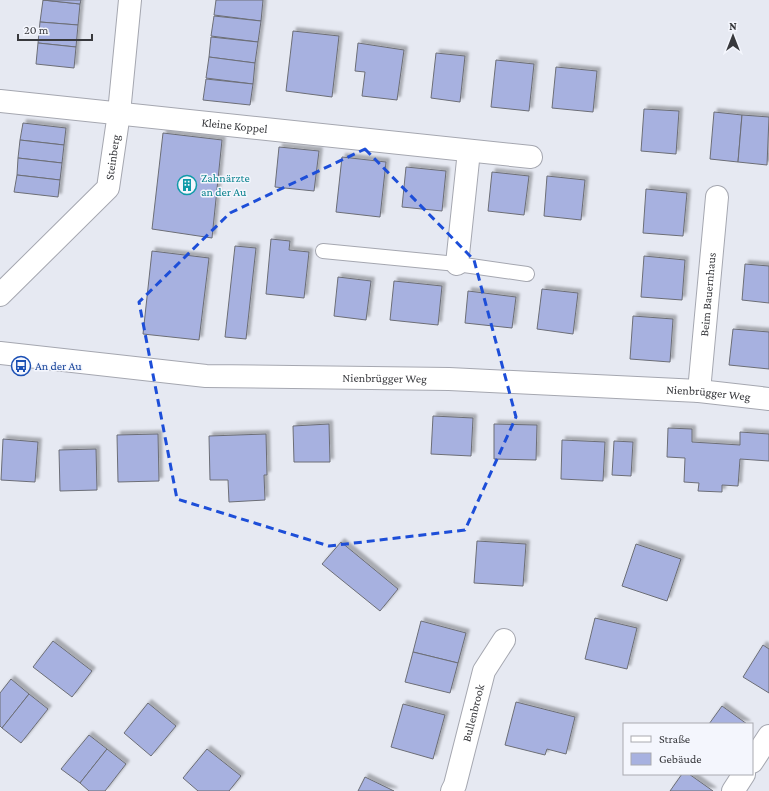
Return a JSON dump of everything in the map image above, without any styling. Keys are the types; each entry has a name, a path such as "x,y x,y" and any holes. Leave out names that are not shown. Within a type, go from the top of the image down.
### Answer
{"street":[{"name":"Steinberg","path":"0,296 108,188 119,113 130,0"},
{"name":"Kleine Koppel","path":"0,100 532,157"},
{"path":"457,264 469,151"},
{"name":"Beim Bauernhaus","path":"699,391 717,197"},
{"name":"Nienbrügger Weg","path":"0,353 206,376 449,380 699,391 769,399"},
{"name":"Bullenbrook","path":"452,791 455,785 484,671 504,640"},
{"path":"753,760 769,736"},
{"path":"733,791 743,775"}],"lane":[{"path":"323,251 457,264 527,274"}],"highlighted area":[{"path":"365,149 474,260 516,417 465,530 329,546 177,499 139,302 230,213"}],"building":[{"path":"43,0 80,4 78,25 40,22"},
{"path":"43,0 81,0 80,4"},
{"path":"216,0 263,0 261,21 214,15"},
{"path":"214,16 261,21 258,42 211,36"},
{"path":"40,22 78,25 76,47 38,43"},
{"path":"293,31 339,36 332,97 286,91"},
{"path":"211,37 258,42 255,63 209,57"},
{"path":"38,43 76,47 74,68 36,64"},
{"path":"358,43 404,50 397,100 362,96 365,72 355,71"},
{"path":"436,53 465,56 460,102 431,98"},
{"path":"209,57 255,63 253,84 206,78"},
{"path":"496,60 534,64 529,111 491,107"},
{"path":"556,67 597,71 593,112 552,108"},
{"path":"206,79 253,84 250,105 203,100"},
{"path":"644,109 679,111 676,154 641,151"},
{"path":"714,112 742,115 738,162 710,159"},
{"path":"742,115 769,117 767,165 738,162"},
{"path":"23,123 66,128 64,145 20,140"},
{"name":"Zahnärzte an der Au","path":"163,133 222,140 212,238 152,229"},
{"path":"20,140 64,145 62,163 18,158"},
{"path":"279,147 319,151 314,191 275,187"},
{"path":"342,157 386,162 380,217 336,212"},
{"path":"18,158 62,163 60,180 17,175"},
{"path":"406,167 446,171 442,211 402,207"},
{"path":"492,172 529,176 524,215 488,211"},
{"path":"17,175 60,180 58,197 14,192"},
{"path":"547,176 585,180 581,220 544,216"},
{"path":"646,189 687,193 683,236 643,233"},
{"path":"271,239 290,241 289,250 309,252 304,298 266,294"},
{"path":"235,246 256,248 246,339 225,337"},
{"path":"152,251 209,258 199,340 143,334"},
{"path":"644,256 685,260 682,300 641,297"},
{"path":"745,264 769,266 769,303 742,300"},
{"path":"338,277 371,281 366,320 334,316"},
{"path":"394,281 442,286 438,325 390,320"},
{"path":"542,289 578,293 573,334 537,329"},
{"path":"468,291 516,297 512,328 465,323"},
{"path":"633,316 673,319 670,362 630,359"},
{"path":"733,329 769,332 769,369 729,365"},
{"path":"433,416 473,418 471,456 431,454"},
{"path":"329,424 330,462 294,462 293,426"},
{"path":"494,424 537,425 536,460 494,459"},
{"path":"668,428 692,429 692,442 740,445 740,432 769,434 769,461 740,459 738,486 722,485 722,492 698,491 699,483 684,482 685,458 667,457"},
{"path":"158,434 159,481 118,482 117,435"},
{"path":"266,434 267,475 264,475 265,500 229,502 228,480 210,480 209,436"},
{"path":"3,439 38,442 35,482 1,480"},
{"path":"562,440 605,442 603,481 561,479"},
{"path":"614,441 633,442 631,476 612,475"},
{"path":"96,449 97,490 60,491 59,450"},
{"path":"477,541 526,544 523,586 474,583"},
{"path":"341,542 398,589 380,611 322,564"},
{"path":"636,544 681,559 667,601 622,586"},
{"path":"595,618 637,628 627,669 585,659"},
{"path":"421,621 466,633 458,663 413,652"},
{"path":"53,641 92,671 72,697 33,667"},
{"path":"763,645 769,649 769,693 743,677"},
{"path":"413,652 458,663 450,693 405,682"},
{"path":"11,679 29,694 2,728 0,726 0,693"},
{"path":"29,694 48,709 21,743 2,728"},
{"path":"516,702 575,717 566,754 547,749 545,755 505,745"},
{"path":"148,703 176,726 151,756 124,733"},
{"path":"403,704 445,715 433,759 391,747"},
{"path":"722,706 746,723 710,723"},
{"path":"89,735 107,749 80,783 61,769"},
{"path":"107,749 126,764 105,791 89,791 80,783"},
{"path":"207,749 241,776 229,791 198,791 183,778"},
{"path":"681,775 690,775 713,791 670,791"},
{"path":"365,777 394,791 358,791"}],"place":[{"name":"Zahnärzte an der Au","path":"187,185"},
{"name":"An der Au","path":"21,366"}]}
